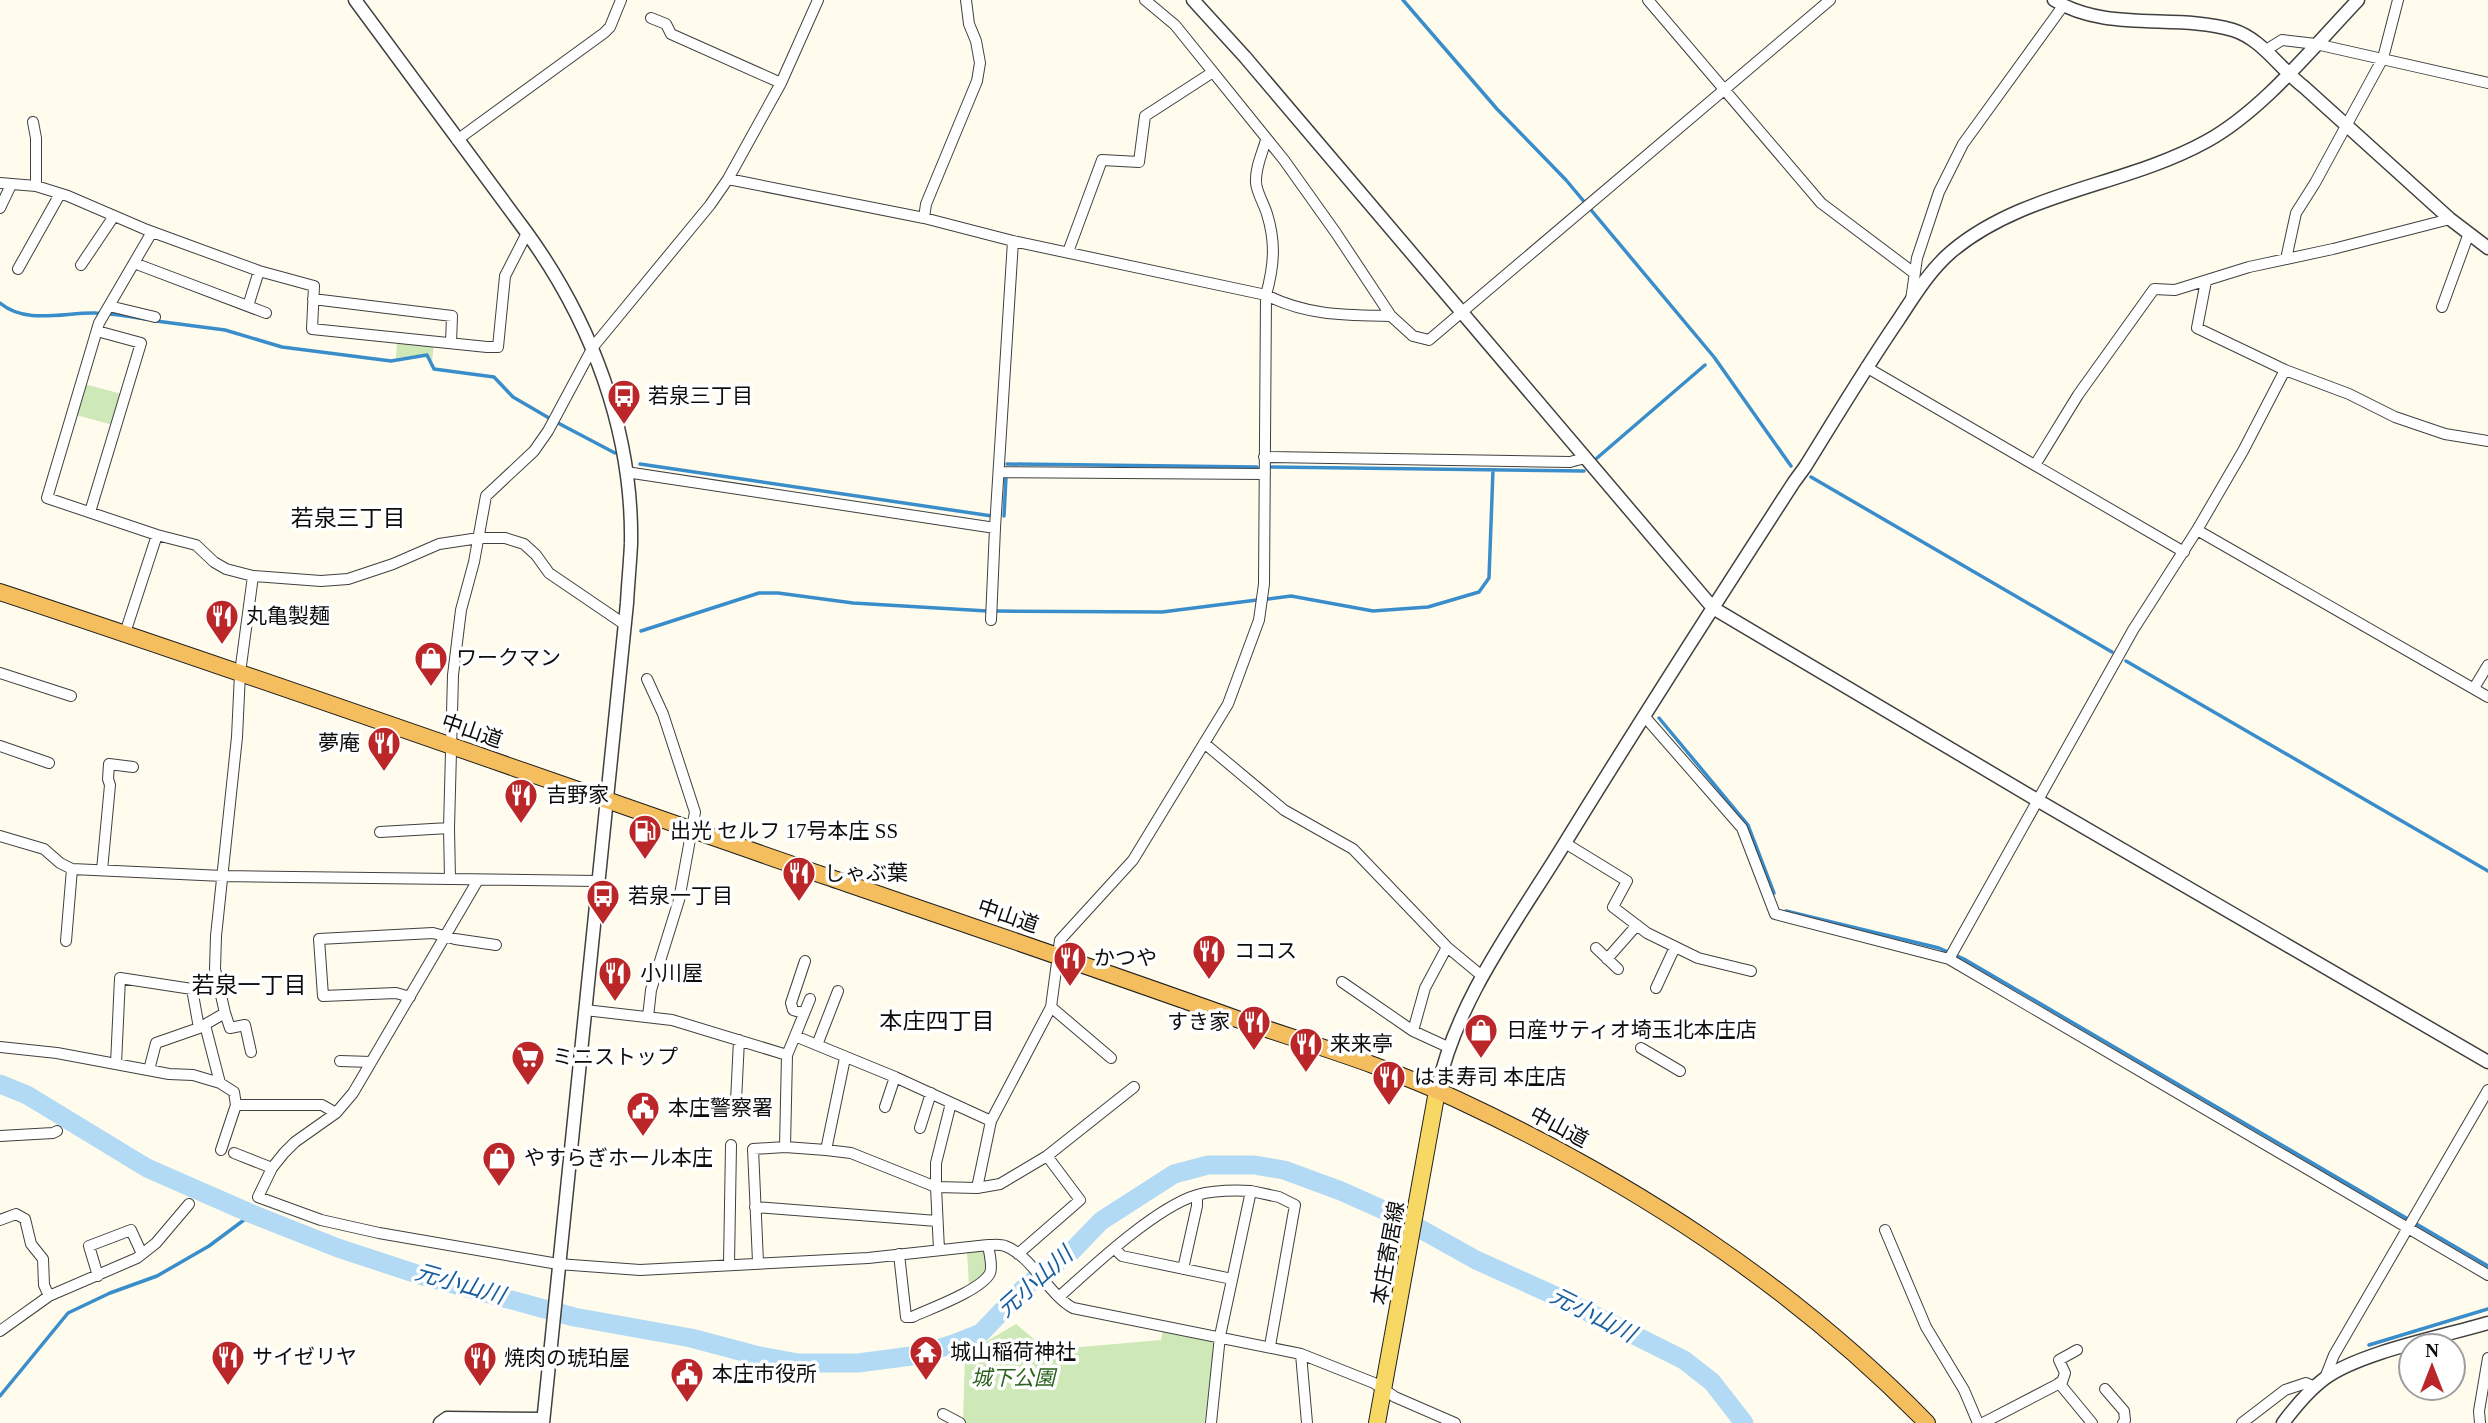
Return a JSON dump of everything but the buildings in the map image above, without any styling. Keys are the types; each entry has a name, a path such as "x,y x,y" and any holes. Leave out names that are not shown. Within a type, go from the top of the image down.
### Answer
{"highway":[{"name":"中山道","path":"0,592 1058,955 1437,1091 1536,1138 1632,1190 1739,1261 1824,1328 1927,1423"}],"main road":[{"name":"本庄寄居線","path":"1377,1423 1437,1091"}],"street":[{"path":"355,0 549,263 593,347 616,423 626,472 631,543 543,1421 447,1418 440,1423"},
{"path":"457,140 604,33 610,27 621,0"},
{"path":"450,879 453,675 461,610 479,538 486,496 534,451 548,431 593,347 709,207 728,179 781,83 818,0"},
{"path":"925,218 926,204 977,81 980,63 976,41 969,24 966,0"},
{"path":"1145,0 1175,25 1266,140 1336,233 1391,316 1413,336 1429,340 1830,0"},
{"path":"1193,0 1254,68 1713,608 2488,1062"},
{"path":"1648,0 1821,204 1913,272"},
{"path":"1437,1091 1450,1048 1482,976 1713,608 1805,467 1866,366 1911,301 1948,255 1974,234 2006,217 2154,164 2206,141 2237,122 2358,0"},
{"path":"2286,259 2296,213 2383,58 2398,0"},
{"path":"1911,301 1913,272 1939,192 1964,144 2058,2 2094,15 2209,25 2236,31 2266,50 2287,74 2450,219 2487,246"},
{"path":"651,18 666,24 671,34 781,83"},
{"path":"2266,50 2282,40 2316,44 2488,83"},
{"path":"1068,252 1102,160 1139,162 1145,116 1213,72"},
{"path":"33,122 36,138 36,186"},
{"path":"977,1188 991,1121 1051,1007 1060,940 1133,860 1167,808 1228,704 1259,620 1264,584 1266,295 1273,272 1275,249 1267,213 1256,186 1256,173 1266,140"},
{"path":"728,179 925,218 1013,241 1266,295 1321,314 1391,316"},
{"path":"0,183 36,186 259,271 314,286 312,328 451,343 498,346 505,276 527,233"},
{"path":"0,208 11,185"},
{"path":"18,270 60,194"},
{"path":"81,265 114,216"},
{"path":"2035,465 2078,395 2154,289 2175,290 2249,267 2450,219"},
{"path":"152,232 97,331 47,498 157,535 196,545 226,569 253,576 321,581 348,579 439,544 479,538 505,538 524,544 549,573 624,624"},
{"path":"2442,307 2469,233"},
{"path":"991,620 1013,241"},
{"path":"134,262 265,313"},
{"path":"248,306 259,271"},
{"path":"2206,281 2197,328 2286,370 2349,394 2395,417 2445,434 2488,442"},
{"path":"313,299 453,316 451,343"},
{"path":"106,312 155,317"},
{"path":"90,512 141,344 97,331"},
{"path":"1866,366 2184,552"},
{"path":"1949,959 2133,630 2184,552 2244,451 2286,370"},
{"path":"1264,457 1570,462 1585,458"},
{"path":"626,472 995,528"},
{"path":"999,472 1265,474"},
{"path":"2197,530 2488,697"},
{"path":"125,633 157,535"},
{"path":"251,1052 245,1025 230,1028 215,969 216,936 237,737 240,673 253,576"},
{"path":"2474,688 2488,664"},
{"path":"0,673 71,695"},
{"path":"647,679 663,714 694,806 679,900 651,990 648,1017"},
{"path":"1645,718 1742,828 1775,914 1949,959 2488,1275"},
{"path":"1204,743 1284,810 1353,849 1447,947 1482,976"},
{"path":"0,746 49,763"},
{"path":"102,870 110,785 109,764 133,767"},
{"path":"380,832 449,828"},
{"path":"0,836 44,849 72,869 223,876 598,881"},
{"path":"1565,843 1627,881 1613,907 1647,933 1698,958 1751,971"},
{"path":"66,942 72,869"},
{"path":"478,880 352,1093 336,1113 295,1142 272,1168 258,1197 321,1220 379,1233 558,1264 640,1270 868,1258 1004,1245 1018,1254 1073,1308 1301,1354 1374,1383 1395,1396 1455,1423"},
{"path":"1607,959 1637,925"},
{"path":"410,997 396,993 323,996 319,939 433,933 455,939 496,944"},
{"path":"1413,1031 1425,988 1447,947"},
{"path":"1656,989 1675,947"},
{"path":"1596,948 1618,969"},
{"path":"803,1013 793,1010 791,1003 805,961"},
{"path":"116,1064 120,978 192,989 220,1083"},
{"path":"1342,982 1413,1031 1450,1048"},
{"path":"817,1045 838,991"},
{"path":"785,1147 787,1055 810,999"},
{"path":"1051,1007 1111,1058"},
{"path":"584,1010 672,1020 787,1055"},
{"path":"149,1070 156,1043 202,1027 225,1013"},
{"path":"795,1036 895,1077 991,1121"},
{"path":"736,1101 739,1040"},
{"path":"0,1047 57,1053 169,1074 193,1075 220,1083 234,1091 236,1105 221,1150"},
{"path":"1642,1048 1680,1071"},
{"path":"826,1150 845,1058"},
{"path":"340,1061 371,1062"},
{"path":"885,1107 895,1077"},
{"path":"758,1262 753,1149 785,1147 851,1153 936,1187 977,1188 1000,1184 1047,1156 1134,1087"},
{"path":"2320,1383 2488,1090"},
{"path":"920,1128 931,1093"},
{"path":"939,1250 936,1163 951,1103"},
{"path":"236,1105 322,1105 336,1113"},
{"path":"0,1136 57,1131"},
{"path":"729,1264 731,1145"},
{"path":"234,1153 272,1168"},
{"path":"1018,1254 1080,1200 1047,1156"},
{"path":"1056,1293 1164,1211 1197,1195 1231,1190 1279,1197 1295,1205 1270,1346"},
{"path":"1211,1423 1220,1336 1251,1191"},
{"path":"1183,1269 1197,1195"},
{"path":"0,1331 49,1296 142,1254 156,1243 188,1204"},
{"path":"755,1207 937,1221"},
{"path":"0,1220 16,1214 25,1219 31,1244 44,1259 44,1285 49,1296"},
{"path":"97,1276 89,1245 131,1230 142,1254"},
{"path":"1885,1230 1926,1327 1981,1423 2062,1382 2065,1373 2059,1360 2077,1350"},
{"path":"899,1254 906,1317 912,1317 970,1290 989,1275 991,1270 988,1245"},
{"path":"1115,1249 1122,1256 1232,1279"},
{"path":"2283,1423 2320,1383 2343,1367 2488,1323"},
{"path":"1301,1354 1307,1423"},
{"path":"2480,1423 2479,1411 2488,1358"},
{"path":"2059,1383 2092,1423"},
{"path":"2242,1423 2285,1390 2306,1383 2320,1383"},
{"path":"2105,1389 2124,1411 2123,1423"},
{"path":"943,1414 960,1423"}],"green space":[{"path":"397,341 434,345 432,361 427,354 396,358"},
{"path":"84,384 122,394 113,425 76,415"},
{"path":"967,1251 985,1251 987,1272 969,1286"},
{"name":"城下公園","path":"1016,1324 1047,1350 1161,1340 1163,1330 1210,1340 1214,1343 1205,1423 963,1423 965,1354"}],"waterway":[{"path":"1403,0 1497,109 1566,180 1714,357 1791,466"},
{"path":"0,303 10,310 34,316 102,313 145,319"},
{"path":"156,321 225,330 282,347 391,361 427,355 434,369 494,377 513,397 549,418"},
{"path":"1597,458 1705,365"},
{"path":"558,423 615,453"},
{"path":"640,464 992,516"},
{"path":"1007,464 1257,467"},
{"path":"1271,467 1584,471"},
{"path":"1268,599 1291,596 1373,611 1428,607 1479,592 1489,578 1493,470"},
{"path":"1004,516 1006,477"},
{"path":"1811,477 2112,652"},
{"path":"641,631 759,593 853,603 987,611"},
{"path":"995,611 1162,612 1257,600"},
{"path":"2126,661 2488,871"},
{"path":"1659,718 1748,825 1774,893"},
{"path":"1786,911 1939,948 1964,959 2488,1266"},
{"name":"元小山川","path":"0,1084 27,1095 147,1168 338,1248 420,1275 574,1317 691,1338 798,1363 858,1363 919,1355 981,1333 1025,1287 1072,1251 1101,1221 1174,1174 1208,1165 1254,1165 1284,1170 1397,1216 1476,1260 1560,1298 1684,1360 1712,1382 1744,1423"},
{"path":"0,1396 68,1313 110,1293 157,1276 209,1246 252,1214"},
{"path":"2369,1345 2488,1309"}],"place":[{"name":"若泉三丁目","path":"624,426"},
{"name":"丸亀製麺","path":"222,646"},
{"name":"ワークマン","path":"431,688"},
{"name":"夢庵","path":"384,773"},
{"name":"吉野家","path":"521,825"},
{"name":"出光 セルフ 17号本庄 SS","path":"645,861"},
{"name":"しゃぶ葉","path":"799,903"},
{"name":"若泉一丁目","path":"603,926"},
{"name":"ココス","path":"1209,981"},
{"name":"かつや","path":"1070,988"},
{"name":"小川屋","path":"615,1003"},
{"name":"すき家","path":"1254,1052"},
{"name":"日産サティオ埼玉北本庄店","path":"1481,1060"},
{"name":"来来亭","path":"1306,1074"},
{"name":"ミニストップ","path":"528,1087"},
{"name":"はま寿司 本庄店","path":"1389,1107"},
{"name":"本庄警察署","path":"643,1138"},
{"name":"やすらぎホール本庄","path":"499,1188"},
{"name":"城山稲荷神社","path":"926,1382"},
{"name":"サイゼリヤ","path":"228,1387"},
{"name":"焼肉の琥珀屋","path":"480,1388"},
{"name":"本庄市役所","path":"687,1404"}],"district":[{"name":"若泉三丁目","path":"348,518"},
{"name":"若泉一丁目","path":"249,985"},
{"name":"本庄四丁目","path":"937,1021"}]}
